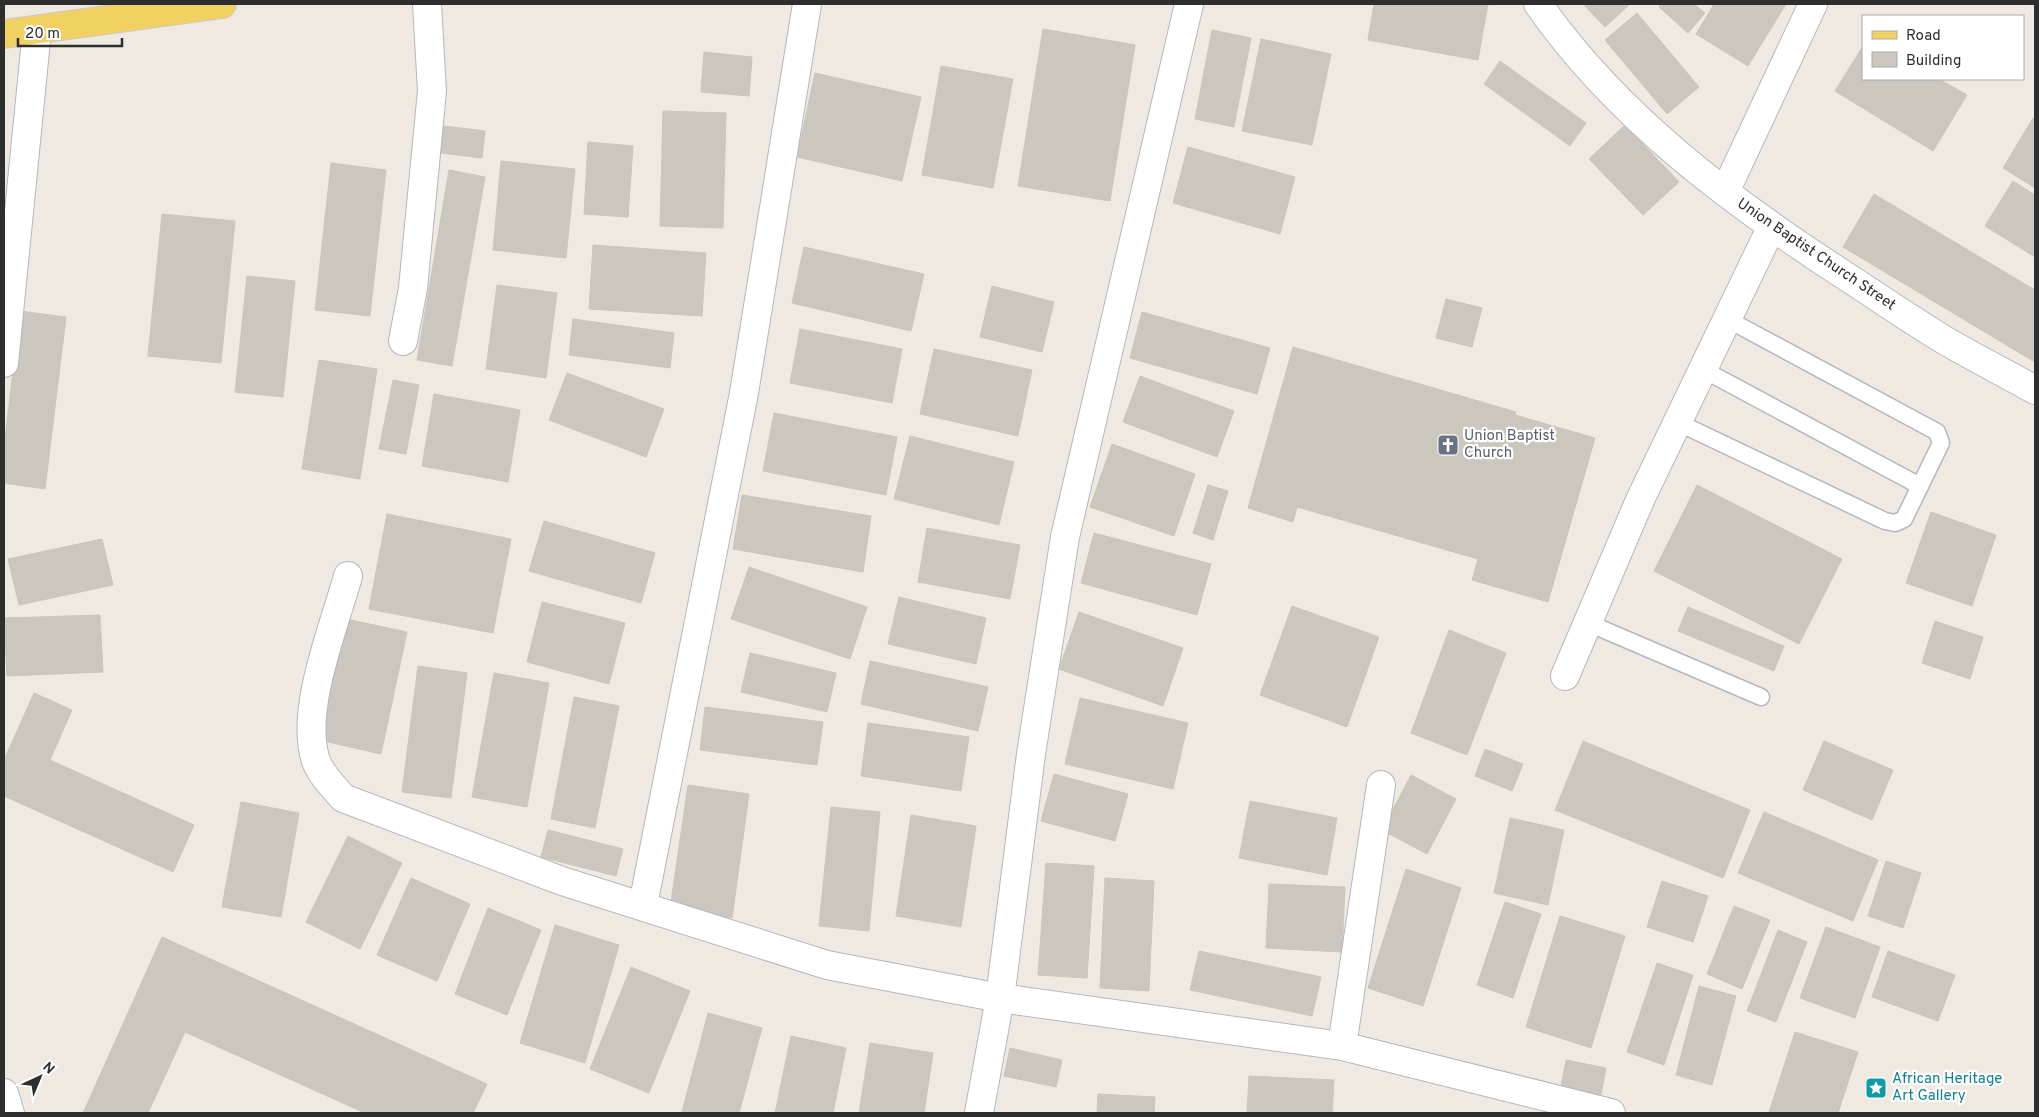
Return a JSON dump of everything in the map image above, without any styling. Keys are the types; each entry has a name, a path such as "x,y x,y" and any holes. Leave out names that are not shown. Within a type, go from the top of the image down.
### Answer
{"main road":[{"path":"4,34 222,4"}],"street":[{"path":"403,341 412,288 432,92 427,4"},
{"path":"643,905 744,393 807,4"},
{"path":"979,1113 1000,998 1031,754 1065,537 1189,4"},
{"name":"Union Baptist Church Street","path":"1538,4 1555,28 1615,98 1690,164 1771,228 1946,341 2035,390"},
{"path":"1725,192 1813,4"},
{"path":"4,363 37,30"},
{"path":"1565,676 1640,500 1729,320 1771,228"},
{"path":"348,576 312,703 312,729 316,762 343,798 562,881 643,905 827,965 1000,998 1342,1046 1611,1113"},
{"path":"1342,1046 1382,785"},
{"path":"4,1093 10,1113"}],"lane":[{"path":"1679,423 1885,521 1895,523 1904,519 1941,443 1937,432 1729,320"},
{"path":"1704,370 1920,486"},
{"path":"1588,623 1761,697"}],"building":[{"path":"1374,4 1488,4 1478,60 1368,40"},
{"path":"1583,4 1630,4 1605,27"},
{"path":"1661,4 1694,4 1705,13 1688,33 1659,7"},
{"path":"1714,4 1786,4 1748,66 1696,34"},
{"path":"1637,13 1699,87 1667,114 1605,40"},
{"path":"1043,29 1135,45 1110,201 1018,186"},
{"path":"1212,30 1251,38 1234,127 1195,119"},
{"path":"1261,39 1331,54 1312,145 1242,131"},
{"path":"1862,48 1862,80 1941,80 1967,95 1933,151 1835,91"},
{"path":"704,52 752,57 749,96 701,92"},
{"path":"1500,61 1586,123 1570,146 1484,84"},
{"path":"941,66 1013,79 993,188 922,175"},
{"path":"815,73 921,97 902,181 797,157"},
{"path":"663,111 726,113 723,228 660,226"},
{"path":"2033,118 2035,119 2035,188 2003,168"},
{"path":"436,125 485,131 482,158 433,152"},
{"path":"1625,125 1679,182 1643,215 1589,159"},
{"path":"588,142 633,146 628,217 584,214"},
{"path":"1188,147 1295,177 1280,234 1173,203"},
{"path":"501,161 575,169 566,258 493,250"},
{"path":"331,163 386,170 370,316 315,310"},
{"path":"449,170 485,177 452,366 417,360"},
{"path":"2013,181 2035,195 2035,257 1985,226"},
{"path":"1874,194 2035,290 2035,357 2033,361 1843,247"},
{"path":"162,214 235,221 221,363 148,356"},
{"path":"593,245 706,253 702,316 589,309"},
{"path":"804,247 924,274 911,331 792,303"},
{"path":"247,276 295,281 283,397 235,392"},
{"path":"497,285 557,293 546,378 486,369"},
{"path":"992,286 1054,302 1042,352 980,337"},
{"path":"1446,299 1482,308 1472,347 1436,338"},
{"path":"20,311 66,317 45,489 4,483 4,447"},
{"path":"1142,312 1270,348 1257,394 1130,358"},
{"path":"573,319 674,333 670,368 569,355"},
{"path":"800,329 902,349 892,403 790,383"},
{"path":"1293,347 1516,412 1515,415 1595,438 1548,602 1472,580 1478,559 1297,507 1293,522 1248,508"},
{"path":"934,349 1032,370 1018,436 920,414"},
{"path":"319,360 377,369 360,479 302,469"},
{"path":"567,373 664,409 646,457 549,420"},
{"path":"1140,376 1234,411 1217,457 1123,422"},
{"path":"393,380 419,385 406,454 379,449"},
{"path":"434,394 520,410 508,482 422,466"},
{"path":"774,413 897,437 886,495 763,471"},
{"path":"910,436 1014,462 999,525 894,499"},
{"path":"1112,444 1195,474 1174,536 1090,507"},
{"path":"1208,485 1228,491 1213,540 1193,533"},
{"path":"1697,485 1842,559 1799,644 1654,571"},
{"path":"742,495 871,516 863,572 733,549"},
{"path":"1931,512 1996,535 1972,606 1906,583"},
{"path":"387,514 511,539 493,633 369,609"},
{"path":"544,521 655,553 641,603 529,571"},
{"path":"927,528 1020,545 1010,599 918,582"},
{"path":"1094,533 1211,564 1197,615 1081,583"},
{"path":"102,539 113,585 19,605 8,559"},
{"path":"749,567 867,607 850,659 731,619"},
{"path":"899,597 986,618 976,664 888,644"},
{"path":"542,602 625,623 609,684 527,662"},
{"path":"1292,606 1379,637 1347,727 1260,695"},
{"path":"1688,607 1784,646 1774,671 1678,631"},
{"path":"1079,612 1183,648 1163,706 1059,669"},
{"path":"100,615 103,672 7,676 4,618"},
{"path":"346,619 407,632 381,754 319,740"},
{"path":"1935,621 1983,637 1970,679 1922,663"},
{"path":"1449,630 1506,653 1467,755 1411,733"},
{"path":"750,653 836,673 827,712 741,692"},
{"path":"870,661 988,687 978,731 861,704"},
{"path":"418,666 467,673 451,798 402,792"},
{"path":"494,673 549,683 527,807 472,797"},
{"path":"34,693 72,710 50,760 194,825 173,872 4,796 4,760"},
{"path":"574,697 619,706 595,828 551,819"},
{"path":"1080,698 1188,723 1173,789 1065,764"},
{"path":"705,707 823,722 817,765 700,750"},
{"path":"868,723 969,737 961,791 861,776"},
{"path":"1583,741 1750,810 1723,878 1555,810"},
{"path":"1824,741 1893,770 1872,820 1803,790"},
{"path":"1485,749 1523,764 1512,791 1475,776"},
{"path":"1054,774 1128,794 1115,841 1041,821"},
{"path":"1411,775 1456,799 1427,854 1382,830"},
{"path":"688,785 749,794 732,918 670,909"},
{"path":"1250,801 1337,818 1327,875 1239,858"},
{"path":"241,802 299,813 281,917 222,907"},
{"path":"831,807 880,812 869,931 819,926"},
{"path":"1764,812 1878,860 1853,921 1738,873"},
{"path":"911,815 976,826 961,927 896,916"},
{"path":"1510,818 1564,830 1548,905 1494,893"},
{"path":"548,830 623,849 616,876 541,857"},
{"path":"348,836 402,863 360,949 306,922"},
{"path":"1886,861 1921,873 1903,928 1868,916"},
{"path":"1046,863 1094,866 1087,978 1038,975"},
{"path":"1406,869 1461,888 1423,1006 1368,988"},
{"path":"411,878 470,904 437,981 377,955"},
{"path":"1105,878 1154,881 1149,991 1100,988"},
{"path":"1662,881 1708,896 1693,942 1647,927"},
{"path":"1269,884 1345,887 1342,952 1266,948"},
{"path":"1505,902 1541,914 1513,998 1477,985"},
{"path":"1734,906 1770,920 1742,989 1707,974"},
{"path":"488,908 541,930 507,1015 455,994"},
{"path":"1560,916 1625,936 1591,1048 1526,1027"},
{"path":"555,925 619,945 585,1063 520,1043"},
{"path":"1826,927 1880,947 1855,1018 1800,998"},
{"path":"1778,930 1807,942 1776,1022 1747,1011"},
{"path":"162,937 487,1084 473,1113 365,1113 185,1032 148,1113 83,1113"},
{"path":"1199,951 1321,977 1312,1016 1190,990"},
{"path":"1888,951 1955,975 1938,1021 1872,997"},
{"path":"1657,963 1693,975 1664,1065 1627,1052"},
{"path":"631,967 690,991 649,1093 590,1069"},
{"path":"1699,986 1736,996 1712,1085 1676,1075"},
{"path":"708,1013 762,1028 739,1113 682,1112"},
{"path":"1795,1032 1858,1052 1838,1113 1769,1112"},
{"path":"791,1036 846,1048 833,1113 775,1113"},
{"path":"870,1043 933,1053 924,1113 859,1113"},
{"path":"1010,1048 1062,1060 1056,1087 1004,1076"},
{"path":"1566,1060 1606,1068 1600,1100 1560,1092"},
{"path":"1249,1076 1334,1080 1332,1113 1247,1113"},
{"path":"1098,1094 1155,1097 1154,1113 1097,1113"}],"place":[{"name":"Union Baptist Church","path":"1448,445"},
{"name":"African Heritage Art Gallery","path":"1876,1088"}]}
